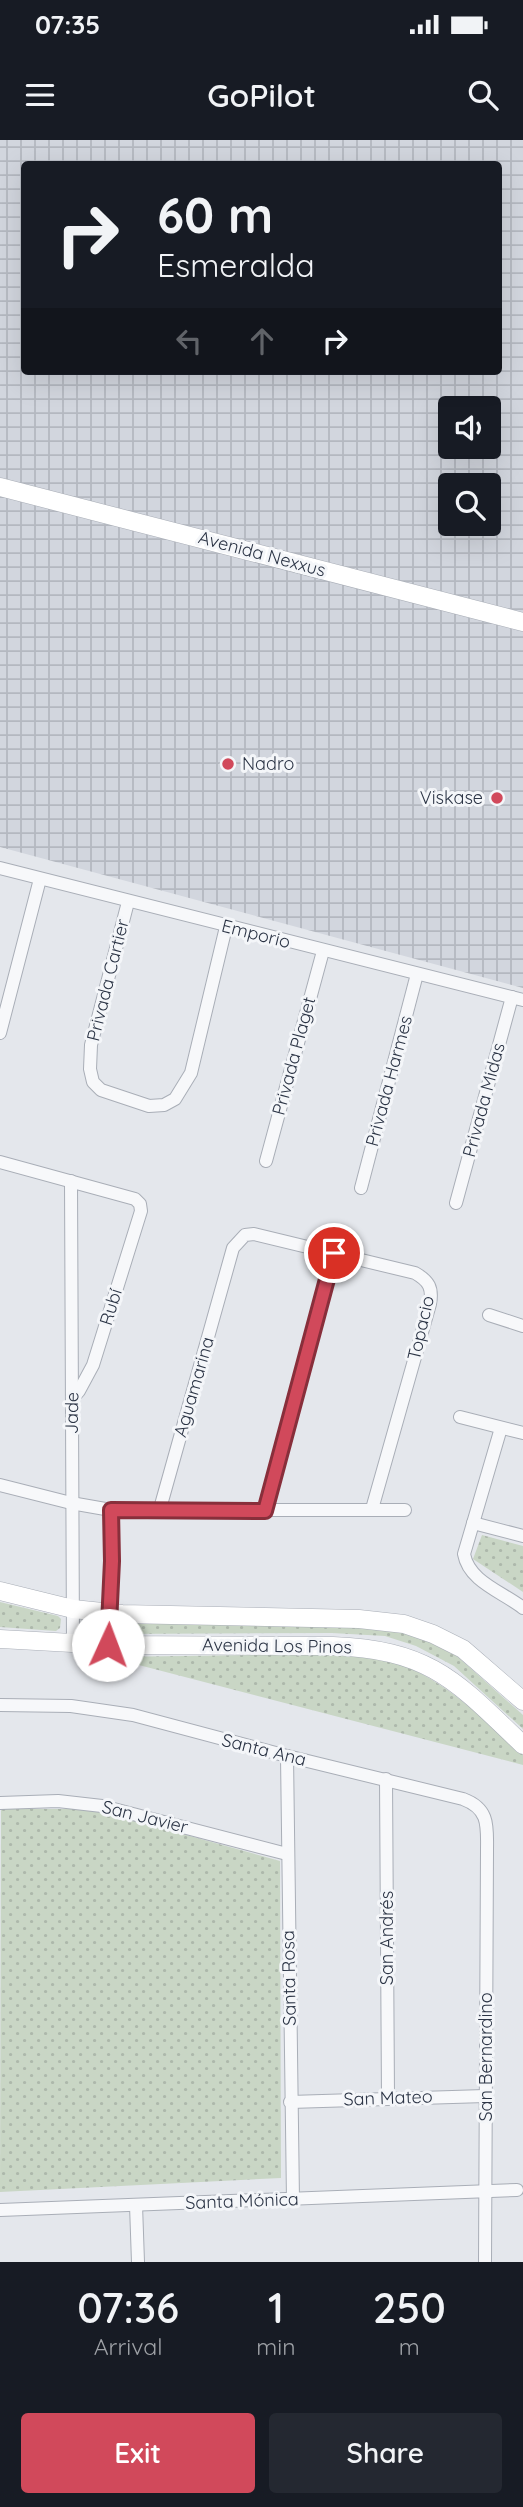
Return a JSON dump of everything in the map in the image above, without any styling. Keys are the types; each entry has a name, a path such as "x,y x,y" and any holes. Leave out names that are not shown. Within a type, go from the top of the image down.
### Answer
{"street":[{"name":"Avenida Nexxus","path":"0,487 523,622"},
{"name":"Emporio","path":"0,868 517,999"},
{"path":"0,1033 40,879"},
{"name":"Privada Cartier","path":"128,902 92,1045 90,1069 93,1082 101,1090 149,1106 164,1105 175,1099 191,1073 226,927"},
{"name":"Privada Plaget","path":"266,1161 323,951"},
{"name":"Privada Harmes","path":"361,1188 417,974"},
{"name":"Privada Midas","path":"456,1203 517,999"},
{"path":"0,1162 71,1181"},
{"name":"Rubí","path":"71,1181 135,1199 140,1204 141,1211 93,1365 72,1399"},
{"name":"Jade","path":"71,1181 73,1644"},
{"name":"Topacio","path":"228,1262 239,1240 245,1235 254,1234 415,1273 424,1278 431,1289 430,1304 372,1509"},
{"path":"265,1511 334,1253"},
{"name":"Aguamarina","path":"159,1511 228,1262"},
{"path":"489,1315 523,1326"},
{"path":"460,1417 523,1433"},
{"path":"501,1428 464,1554 472,1572 523,1608"},
{"path":"0,1485 111,1510 405,1510"},
{"path":"108,1645 112,1561 111,1510"},
{"path":"473,1523 523,1536"},
{"name":"Avenida Los Pinos","path":"0,1591 74,1609 109,1613 359,1619 404,1624 433,1634 463,1649 523,1701"},
{"name":"Avenida Los Pinos","path":"0,1639 108,1645 362,1647 396,1653 430,1666 463,1688 523,1745"},
{"name":"Santa Ana","path":"0,1705 51,1704 100,1708 474,1803 486,1819 487,1851"},
{"name":"Santa Rosa","path":"287,1756 293,2200"},
{"name":"San Andrés","path":"386,1779 388,2098"},
{"name":"San Javier","path":"0,1802 58,1801 102,1806 287,1854"},
{"name":"San Bernardino","path":"485,2262 487,1851"},
{"name":"San Mateo","path":"290,2102 485,2096"},
{"name":"Santa Mónica","path":"0,2210 517,2190"},
{"path":"136,2205 138,2262"}],"shaded area":[{"path":"0,140 523,140 523,988 0,847"}],"green space":[{"path":"482,1535 523,1546 523,1592 473,1559"},
{"path":"0,1602 58,1616 61,1619 60,1628 56,1631 0,1627"},
{"path":"117,1623 335,1623 391,1627 425,1637 458,1657 523,1715 523,1729 454,1666 416,1646 385,1636 332,1633 116,1634"},
{"path":"334,1654 381,1658 426,1676 460,1700 523,1755 523,1765 108,1657"},
{"path":"1,1809 92,1809 280,1861 281,2178 0,2192"}],"place":[{"name":"Nadro","path":"228,764"},
{"name":"Viskase","path":"497,798"}],"route":[{"path":"108,1645 112,1561 111,1510 265,1511 334,1253"}]}
